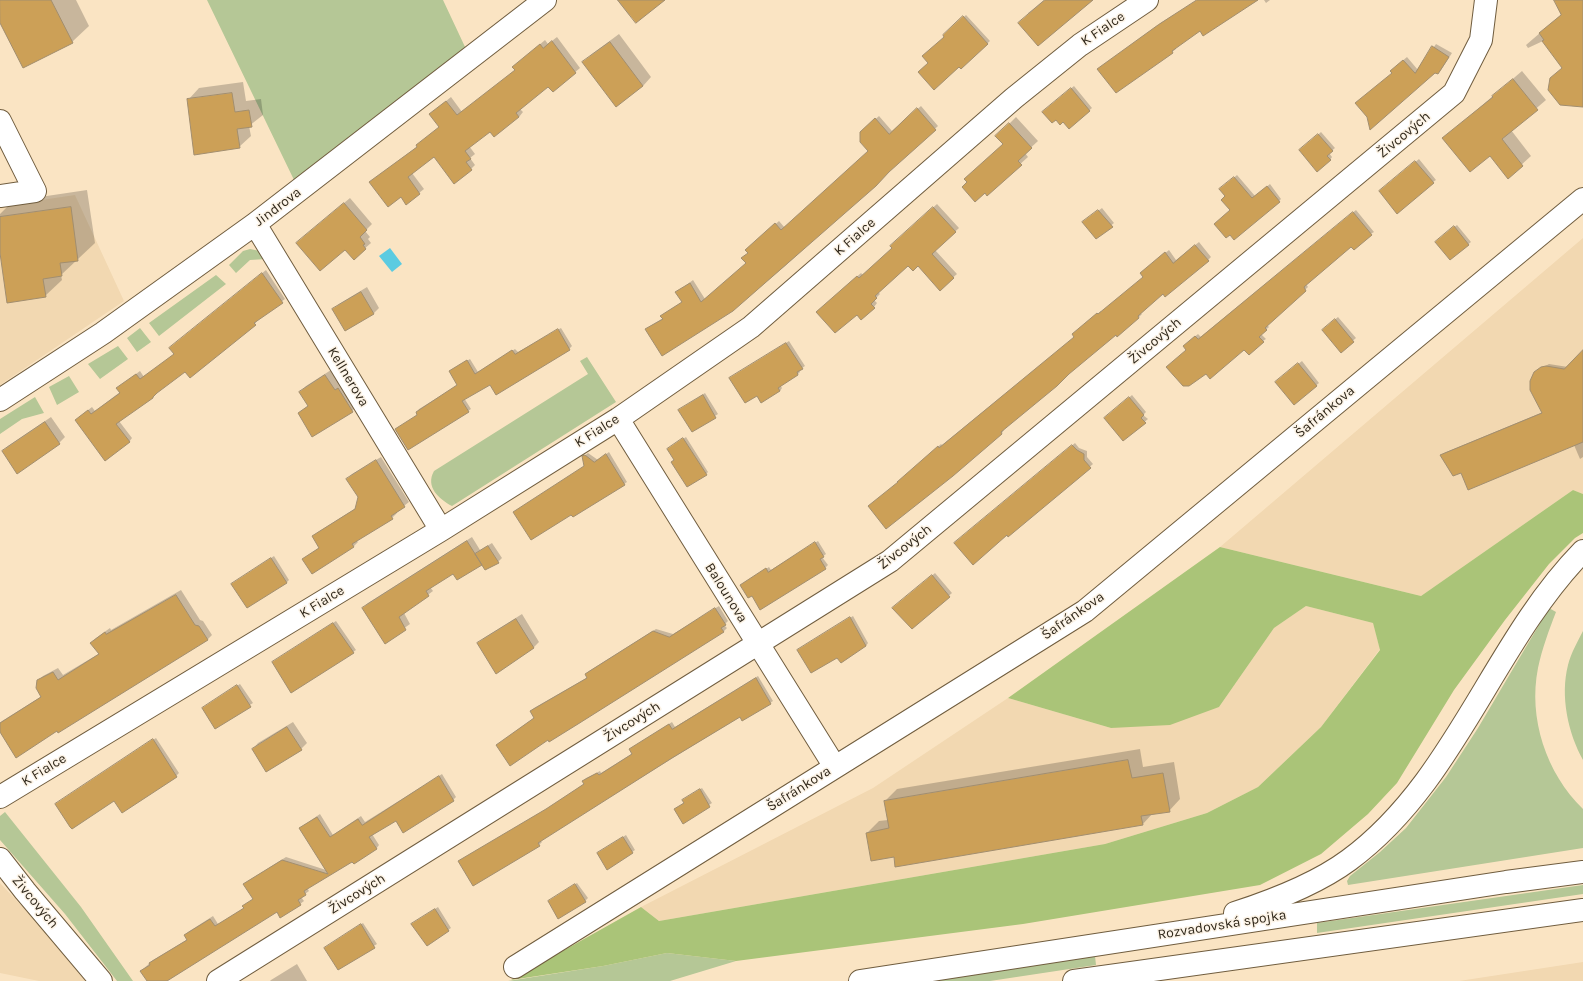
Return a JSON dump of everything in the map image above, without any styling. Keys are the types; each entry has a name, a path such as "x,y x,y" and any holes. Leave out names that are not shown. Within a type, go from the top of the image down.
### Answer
{"main road":[{"name":"Jindrova","path":"0,400 103,333 255,224 545,0"},
{"name":"K Fialce","path":"0,797 441,530 618,419 751,327 1014,98 1080,45 1146,0"},
{"name":"Živcových","path":"218,981 890,561 1454,93 1481,40 1486,0"},
{"path":"0,121 35,191 0,196"},
{"name":"Šafránkova","path":"515,967 1085,611 1583,199"},
{"name":"Kellnerova","path":"255,224 441,530"},
{"name":"Balounova","path":"618,419 835,767"},
{"path":"1145,937 1205,922 1282,896 1314,881 1349,860 1382,832 1412,800 1437,766 1527,620 1562,572 1583,551"},
{"name":"Živcových","path":"0,859 101,981"},
{"name":"Rozvadovská spojka","path":"860,981 1506,882 1583,872"},
{"path":"1074,981 1583,910"}],"shaded area":[{"path":"75,195 124,301 0,385 0,206"},
{"path":"1583,238 1583,494 1573,490 1421,596 1220,547"},
{"path":"1306,606 1373,623 1380,649 1321,727 1258,787 1207,813 1105,844 659,921 641,907 873,788 1008,698 1111,728 1219,707 1274,628"},
{"path":"0,883 34,919 88,981 39,981 0,973"},
{"path":"1583,962 1583,981 1459,981"}],"green space":[{"path":"207,0 443,0 466,49 295,182"},
{"path":"250,249 260,251 266,259 250,260 236,273 229,265 243,251"},
{"path":"216,275 226,284 159,336 149,323"},
{"path":"140,328 151,342 137,352 127,338"},
{"path":"118,346 128,359 100,379 88,364"},
{"path":"587,357 616,402 452,506 438,496 432,487 431,482 434,471 588,374 580,361"},
{"path":"69,376 79,392 57,405 49,387"},
{"path":"35,397 44,413 22,419 0,434 0,419"},
{"path":"1573,490 1583,494 1583,533 1575,538 1549,564 1505,620 1454,690 1397,783 1368,814 1321,854 1260,885 1023,924 736,961 667,953 603,966 511,980 641,907 659,921 1105,844 1207,813 1258,787 1321,727 1380,650 1373,623 1306,606 1274,628 1219,707 1170,725 1111,728 1008,698 1220,547 1421,596"},
{"path":"1549,608 1556,612 1538,668 1536,706 1538,725 1550,762 1559,779 1570,795 1583,809 1583,848 1348,885 1347,881 1350,876 1380,852 1406,828 1446,777 1478,728"},
{"path":"1583,631 1583,760 1573,738 1565,702 1565,689 1569,661"},
{"path":"5,812 81,907 133,981 117,981 65,914 0,840 0,816"},
{"path":"1583,885 1583,894 1317,933 1317,923"},
{"path":"667,953 736,961 670,981 508,981 603,966"},
{"path":"1095,956 1096,965 990,981 923,981"}],"water":[{"path":"390,248 402,264 392,272 379,256"}],"building":[{"path":"0,0 51,0 73,43 23,68 0,23"},
{"path":"618,0 665,0 636,23"},
{"path":"1045,0 1093,0 1038,46 1018,23"},
{"path":"1197,0 1258,0 1203,36 1200,31 1172,51 1173,53 1116,93 1097,69 1158,25"},
{"path":"1554,0 1583,0 1583,107 1560,105 1548,90 1550,78 1562,68 1542,41 1544,40 1539,33 1561,15"},
{"path":"963,16 988,44 961,69 959,67 934,90 918,72 928,63 922,56 944,37 943,35"},
{"path":"552,41 576,73 553,92 548,87 516,113 519,117 494,137 490,132 465,151 471,159 466,162 472,170 454,184 434,157 408,177 420,194 406,205 401,197 388,207 369,182 417,147 416,145 439,127 429,114 446,101 457,115 515,70 512,67 540,44 543,48"},
{"path":"610,42 643,86 616,107 582,62"},
{"path":"1432,46 1449,57 1438,74 1435,73 1370,130 1367,117 1355,103 1392,73 1390,71 1403,60 1415,73"},
{"path":"1513,79 1538,110 1502,139 1523,166 1508,179 1490,156 1470,172 1442,138"},
{"path":"1071,88 1090,111 1069,129 1063,122 1060,125 1056,120 1052,123 1042,112"},
{"path":"232,93 235,112 249,110 252,127 237,129 240,148 194,155 187,99"},
{"path":"917,108 936,130 889,172 876,186 733,311 662,356 645,329 663,319 660,316 682,302 675,292 690,283 701,302 746,263 741,258 748,253 745,250 775,223 781,230 868,151 860,142 860,132 875,118 889,134"},
{"path":"1009,123 1032,148 1018,161 1022,165 987,196 985,193 975,202 962,187 967,182 964,179 1003,144 995,136"},
{"path":"1318,134 1333,151 1327,156 1331,160 1317,172 1299,150"},
{"path":"1415,161 1434,183 1397,214 1379,191"},
{"path":"1234,177 1252,198 1267,186 1280,202 1234,240 1230,235 1226,238 1214,224 1230,210 1221,200 1225,196 1219,189"},
{"path":"344,203 367,230 360,237 365,244 363,245 366,249 354,260 345,250 320,271 296,243"},
{"path":"71,207 78,261 60,263 62,276 43,279 46,297 7,303 0,253 0,217"},
{"path":"933,207 956,232 932,254 954,278 940,291 918,266 913,271 908,266 875,296 877,298 871,304 875,308 861,320 857,315 835,333 816,312 857,276 859,278 892,248 890,246"},
{"path":"1098,210 1113,227 1096,239 1082,222"},
{"path":"1353,212 1372,235 1354,250 1351,247 1304,287 1306,291 1265,328 1267,330 1259,337 1264,342 1249,355 1244,350 1210,379 1206,374 1189,386 1183,386 1166,367 1186,350 1183,346 1195,336 1198,339"},
{"path":"1454,226 1469,245 1450,260 1435,242"},
{"path":"1195,245 1209,261 1165,297 1163,294 1117,337 1116,335 1001,432 1002,434 953,476 886,529 868,506 898,482 938,446 939,448 1074,337 1072,334 1143,277 1140,273 1165,252 1173,263"},
{"path":"262,273 283,303 254,323 256,325 190,378 185,372 157,393 153,398 116,424 130,442 105,461 75,420 88,410 91,414 120,393 116,388 136,374 140,379 174,354 169,348"},
{"path":"361,292 374,314 345,331 332,309"},
{"path":"1335,319 1354,342 1341,353 1322,330"},
{"path":"558,329 570,350 496,395 490,385 462,401 469,412 408,450 395,429 417,415 416,412 457,385 449,371 467,360 475,374 512,350 515,354"},
{"path":"786,343 803,369 797,372 798,375 778,388 780,391 761,403 757,396 745,403 729,378"},
{"path":"1583,350 1583,442 1468,490 1461,473 1453,476 1440,455 1542,413 1530,390 1530,381 1534,372 1541,367 1546,366 1564,369"},
{"path":"1298,363 1317,386 1294,405 1275,382"},
{"path":"325,375 335,390 338,388 353,412 312,437 298,413 308,406 299,392"},
{"path":"703,395 716,418 692,432 678,410"},
{"path":"1129,397 1144,415 1141,418 1146,423 1123,441 1104,418"},
{"path":"45,422 60,444 17,474 2,451"},
{"path":"683,438 707,475 687,487 671,462 674,460 667,449"},
{"path":"1072,445 1084,454 1084,460 1091,468 1008,537 1007,535 973,565 954,543"},
{"path":"606,454 625,485 573,517 571,515 531,540 513,512 584,466 582,456 585,455 594,462"},
{"path":"376,460 405,507 391,516 393,519 352,544 354,547 312,574 302,559 319,548 312,536 355,509 358,497 346,479"},
{"path":"467,541 482,565 457,580 453,574 426,591 429,596 399,617 406,630 385,644 362,608"},
{"path":"815,542 824,557 820,559 826,569 760,610 752,596 748,598 740,585 766,568 768,572"},
{"path":"488,546 499,563 485,570 475,554"},
{"path":"271,558 287,583 247,608 231,584"},
{"path":"932,575 950,597 912,629 892,608"},
{"path":"176,595 195,625 199,626 208,640 58,733 57,731 16,758 0,732 0,723 41,697 36,688 37,680 53,672 58,680 99,654 90,643 105,632 106,634"},
{"path":"715,608 726,625 721,628 724,632 549,742 548,740 510,766 496,745 534,718 530,711 587,678 585,674 653,631 669,637"},
{"path":"850,617 866,646 841,663 837,658 811,673 797,650"},
{"path":"516,619 534,648 496,674 477,643"},
{"path":"333,623 354,653 291,693 272,662"},
{"path":"756,678 771,704 742,721 740,717 672,758 538,843 540,846 473,886 458,861 546,809 584,784 582,781 597,773 599,775 632,754 629,749 669,724 672,729"},
{"path":"237,685 251,707 215,729 202,708"},
{"path":"287,727 302,750 266,772 252,749"},
{"path":"153,739 177,777 122,813 114,801 72,829 55,804"},
{"path":"1128,760 1132,778 1163,773 1170,812 1141,816 1143,825 895,867 894,857 871,861 866,833 889,828 884,801"},
{"path":"439,776 454,801 403,833 396,821 369,837 377,849 354,864 352,862 304,891 306,895 298,900 301,905 280,918 277,912 167,981 147,981 140,971 150,965 149,963 187,940 184,935 210,919 215,926 244,908 242,906 253,899 243,884 282,860 328,874 299,828 317,817 330,837 358,819 362,825"},
{"path":"700,789 710,807 683,824 674,809 684,803 682,800"},
{"path":"623,837 633,853 607,870 597,853"},
{"path":"575,884 586,902 558,919 548,901"},
{"path":"435,909 449,931 427,946 411,924"},
{"path":"361,924 375,948 338,970 324,948"}]}
